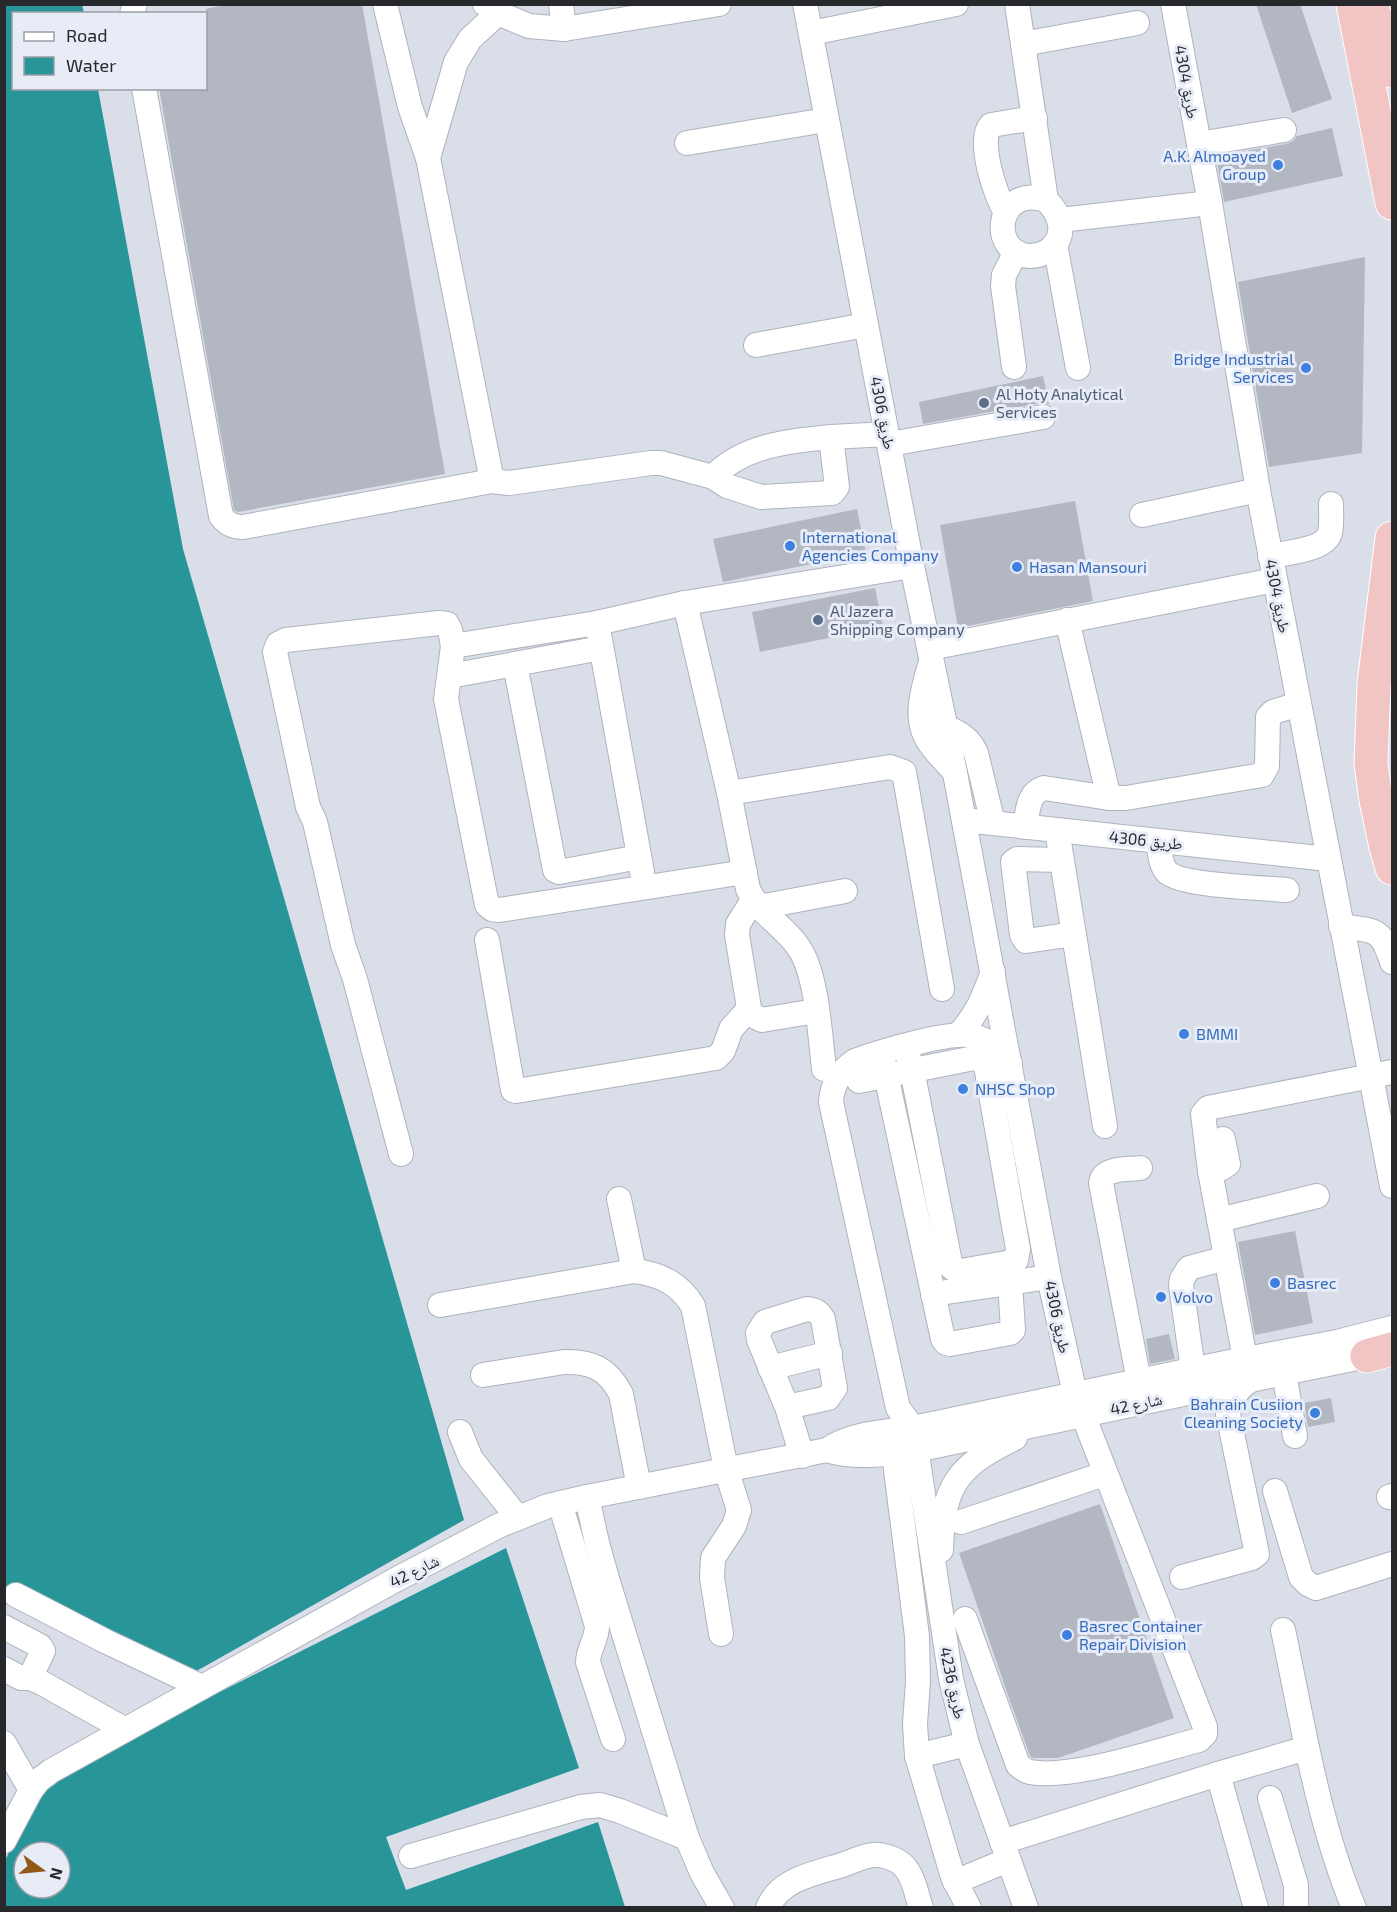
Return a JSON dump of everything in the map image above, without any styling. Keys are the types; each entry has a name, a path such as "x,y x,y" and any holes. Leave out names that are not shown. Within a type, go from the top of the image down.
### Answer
{"highway":[{"path":"1353,4 1392,203"},
{"path":"1370,4 1382,34 1392,71"},
{"path":"1392,538 1374,684 1371,730 1371,764 1376,800 1392,868"}],"street":[{"path":"385,4 410,107 428,158 492,481"},
{"path":"561,4 564,30"},
{"name":"طريق 4306","path":"805,4 912,566 955,773 1049,1277 1079,1404 1205,1727 1205,1734 1203,1738 1081,1769 1042,1773 1027,1772 1018,1765 964,1619"},
{"path":"811,33 956,4"},
{"path":"1017,4 1046,200"},
{"name":"طريق 4304","path":"1173,4 1210,203 1270,556 1341,926 1387,1075 1392,1186"},
{"path":"428,158 456,62 492,9 529,26 564,30 611,13 703,6"},
{"path":"1023,45 1137,23"},
{"path":"144,90 221,516 231,525 243,527 492,481 509,483 651,463 661,463 713,477 727,486 761,497 832,493 837,487 831,437"},
{"path":"1006,212 997,197 984,140 987,130 991,125 1035,118"},
{"path":"687,143 826,120"},
{"path":"1199,144 1284,129"},
{"path":"1035,197 1046,200 1055,208 1060,220 1060,233 1055,244 1047,252 1037,255 1026,256 1016,252 1008,244 1003,234 1002,223 1006,212 1013,203 1023,198 1035,197"},
{"path":"1060,220 1210,203"},
{"path":"1055,244 1078,368"},
{"path":"1014,367 1002,286 1004,275 1016,252"},
{"path":"756,345 866,325"},
{"path":"713,477 733,459 745,453 795,440 831,437 888,439 1043,417"},
{"path":"1142,515 1258,490"},
{"path":"1270,556 1315,547 1326,540 1330,531 1331,504"},
{"path":"453,646 597,623 685,603 912,566"},
{"path":"955,773 930,743 923,726 920,709 921,693 931,654 1067,620 1275,580"},
{"path":"685,603 745,872 756,903 798,945 807,960 816,1011 840,1077"},
{"path":"1067,620 1129,838"},
{"path":"597,623 645,887"},
{"path":"401,1154 355,979 343,945 315,822 308,807 275,652 278,644 286,640 447,624 453,646 446,699 487,905 492,909 499,910 745,872"},
{"path":"450,676 601,648"},
{"path":"515,664 555,870 559,872 639,857"},
{"path":"1292,668 1304,684 1312,703 1316,724 1315,744 1310,764"},
{"path":"1025,827 1031,797 1038,789 1049,788 1117,798 1262,775 1267,766 1268,717 1273,712 1299,704"},
{"path":"946,727 966,738 976,753 993,823"},
{"path":"729,793 890,767 904,772 942,989"},
{"name":"طريق 4306","path":"964,820 1328,859"},
{"path":"1057,830 1105,1126"},
{"path":"1158,841 1164,868 1181,879 1287,890"},
{"path":"1205,883 1206,846"},
{"path":"1061,860 1017,858 1013,862 1022,935 1026,941 1074,934"},
{"path":"816,1011 762,1020 754,1017 748,1010 737,935 738,924 756,903 845,891"},
{"path":"1341,926 1376,931 1385,940 1392,962"},
{"path":"487,940 513,1090 516,1091 716,1058 723,1051 731,1029 748,1010"},
{"name":"طريق 4306","path":"959,1034 982,1004 993,972"},
{"path":"884,1064 906,1046 959,1034 985,1040 996,1047 1011,1069 988,1074"},
{"path":"904,1440 831,1102 845,1068 855,1061 884,1064 912,1071 974,1058 981,1059 988,1074 1018,1256 1012,1262 958,1271 951,1267 912,1071 906,1046"},
{"path":"884,1064 933,1294 943,1339 946,1343 1010,1333 1013,1330 1010,1283"},
{"path":"1228,1414 1232,1398 1242,1385 1247,1370 1210,1171 1214,1135 1203,1114 1208,1108 1387,1075"},
{"path":"1139,1381 1101,1183 1103,1175 1108,1172 1140,1168"},
{"path":"1220,1220 1317,1196"},
{"path":"619,1199 634,1271"},
{"path":"1182,1577 1252,1558 1257,1554 1228,1414 1196,1380 1181,1285 1189,1268 1226,1258"},
{"path":"440,1305 634,1271 665,1278 686,1295 693,1306 726,1469 739,1510 734,1526 713,1558 712,1578 721,1634"},
{"path":"933,1294 1049,1277"},
{"path":"787,1407 828,1398 836,1383 823,1319 817,1311 807,1309 765,1322 760,1327 759,1340 787,1407 802,1456"},
{"name":"شارع 42","path":"4,1840 11,1811 39,1780 51,1771 397,1579 518,1518 560,1503 587,1497 827,1450 841,1455 1247,1370 1337,1342 1392,1328"},
{"path":"770,1368 830,1353"},
{"name":"شارع 42","path":"1247,1370 1284,1372 1384,1354"},
{"path":"483,1375 577,1362 603,1370 614,1380 621,1394 639,1487"},
{"path":"1284,1372 1294,1436"},
{"name":"شارع 42","path":"904,1440 1040,1425 1079,1404 1139,1381 1196,1380"},
{"path":"939,1594 943,1520 948,1497 957,1478 974,1461 992,1449 1040,1425"},
{"path":"460,1432 465,1448 474,1463 518,1518"},
{"name":"طريق 4236","path":"904,1440 939,1594 951,1679 967,1744 1026,1908"},
{"name":"طريق 4236","path":"904,1440 917,1635 918,1681 915,1724 917,1756 955,1882 969,1908"},
{"path":"961,1522 1104,1473"},
{"path":"1275,1491 1301,1577 1308,1584 1316,1588 1392,1564"},
{"path":"587,1497 608,1582 687,1838 702,1873 722,1908"},
{"path":"560,1503 597,1626 596,1639 589,1651 588,1662 613,1739"},
{"path":"16,1595 105,1641 202,1686"},
{"path":"4,1627 40,1646 43,1651 30,1678"},
{"path":"1283,1630 1328,1836 1338,1870 1354,1908"},
{"path":"4,1669 21,1678 30,1678 124,1729"},
{"path":"4,1743 31,1790"},
{"path":"917,1756 967,1744"},
{"path":"955,1882 1005,1851 1218,1774 1307,1748"},
{"path":"1218,1774 1256,1908"},
{"path":"1270,1798 1296,1885 1296,1908"},
{"path":"411,1856 581,1806 600,1806 621,1812 687,1838"},
{"path":"768,1908 783,1888 796,1879 874,1855 888,1857 901,1863 910,1875 921,1908"}],"water":[{"path":"82,4 84,12 12,12 12,90 98,90 183,549 464,1520 193,1673 5,1585 4,5"},
{"path":"506,1548 579,1768 386,1837 406,1890 598,1822 625,1907 5,1907 4,1862 12,1847 12,1900 72,1900 72,1840 15,1840 42,1789 146,1729"}],"building":[{"path":"228,4 362,4 445,474 238,512 234,510 159,90 207,90 206,9"},
{"name":"A.K. Almoayed Group","path":"1256,4 1300,4 1332,99 1292,113"},
{"name":"A.K. Almoayed Group","path":"1332,128 1343,176 1224,202 1216,156 1286,144 1297,136"},
{"name":"Bridge Industrial Services","path":"1365,257 1362,453 1269,467 1238,282"},
{"name":"Al Hoty Analytical Services","path":"1043,376 1049,404 1041,403 923,424 919,402"},
{"name":"Hasan Mansouri","path":"1075,501 1093,601 958,628 940,525"},
{"name":"International Agencies Company","path":"857,509 866,553 723,582 713,539"},
{"name":"Al Jazera Shipping Company","path":"875,588 883,627 760,652 752,612"},
{"name":"Basrec","path":"1295,1231 1313,1323 1255,1335 1238,1242"},
{"path":"1169,1334 1175,1359 1150,1364 1146,1339"},
{"name":"Bahrain Cusiion Cleaning Society","path":"1331,1398 1335,1422 1308,1427 1304,1403"},
{"name":"Basrec Container Repair Division","path":"1100,1504 1174,1718 1058,1758 1032,1758 959,1553"}],"place":[{"name":"A.K. Almoayed Group","path":"1278,165"},
{"name":"Bridge Industrial Services","path":"1306,368"},
{"name":"Al Hoty Analytical Services","path":"984,403"},
{"name":"International Agencies Company","path":"790,546"},
{"name":"Hasan Mansouri","path":"1017,567"},
{"name":"Al Jazera Shipping Company","path":"818,620"},
{"name":"BMMI","path":"1184,1034"},
{"name":"NHSC Shop","path":"963,1089"},
{"name":"Basrec","path":"1275,1283"},
{"name":"Volvo","path":"1161,1297"},
{"name":"Bahrain Cusiion Cleaning Society","path":"1315,1413"},
{"name":"Basrec Container Repair Division","path":"1067,1635"}]}
